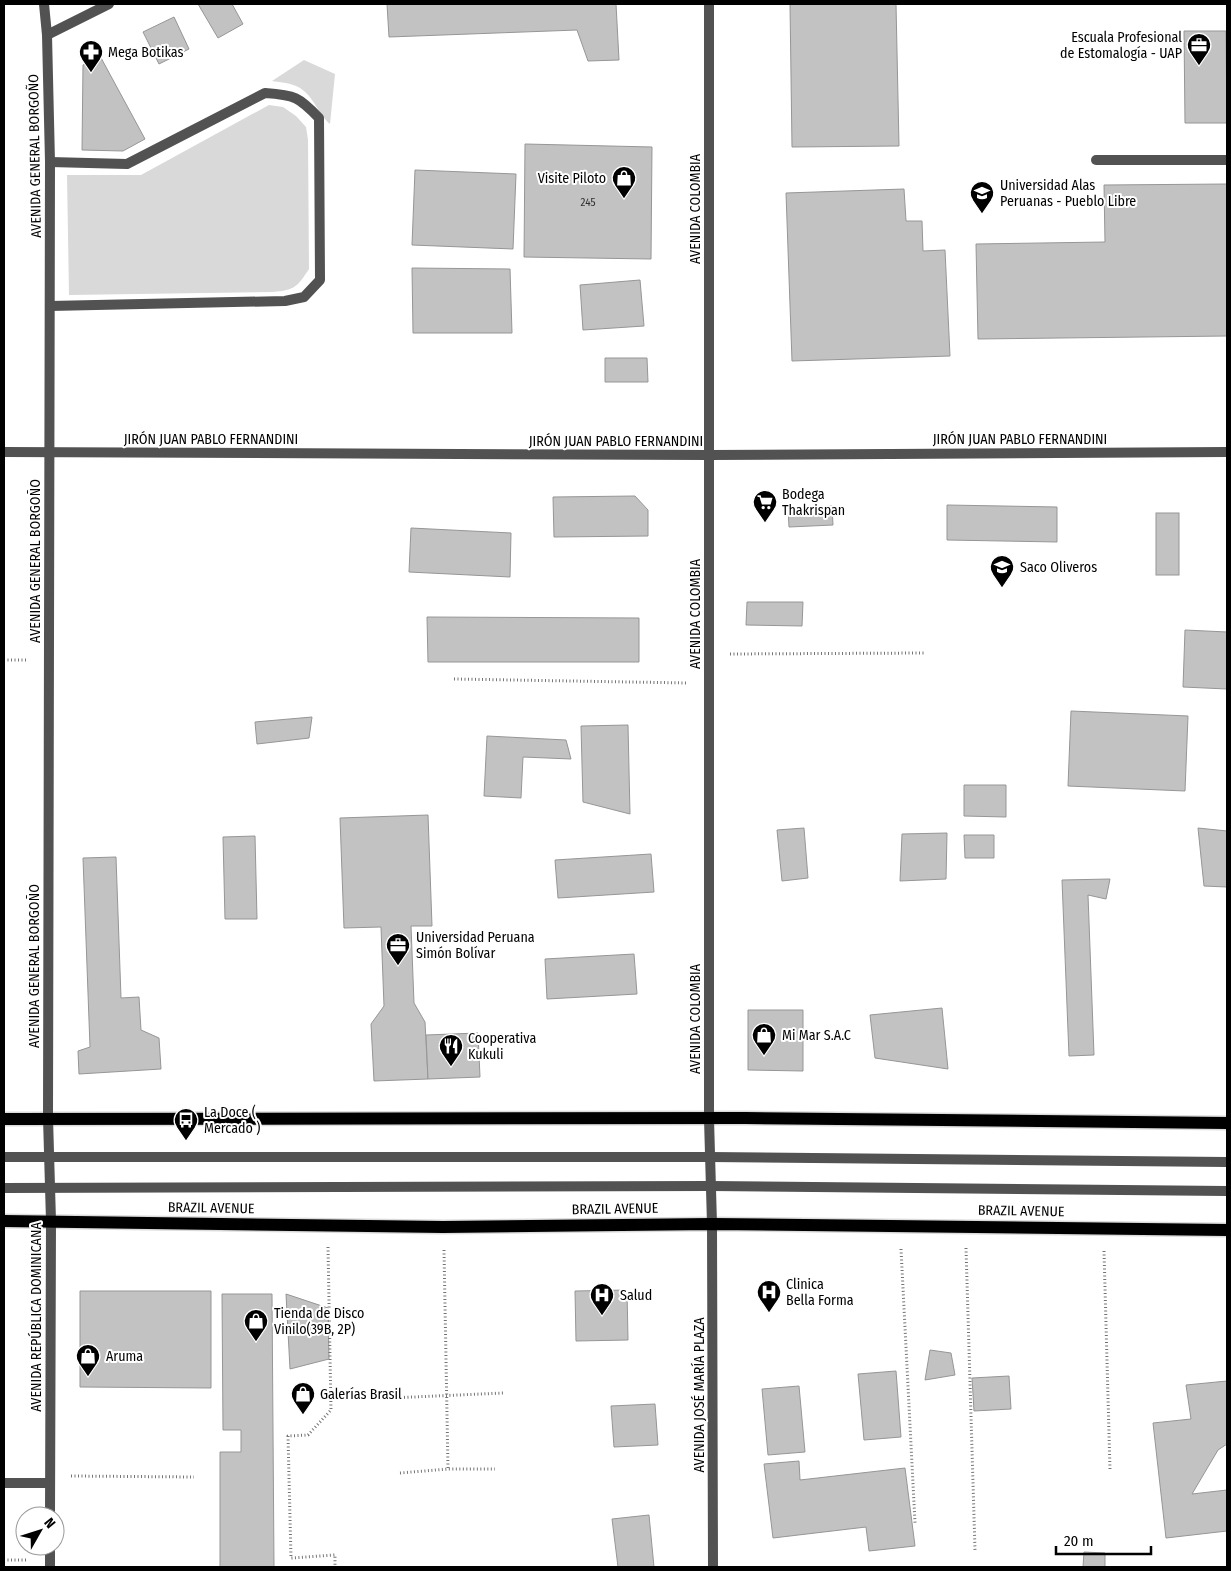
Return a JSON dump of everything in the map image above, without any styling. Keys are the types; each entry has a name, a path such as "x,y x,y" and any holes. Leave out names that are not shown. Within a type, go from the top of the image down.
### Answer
{"main road":[{"path":"4,1119 709,1119 1227,1123"},
{"name":"BRAZIL AVENUE","path":"4,1221 443,1227 712,1224 1103,1227 1227,1230"}],"street":[{"name":"AVENIDA GENERAL BORGOÑO","path":"44,4 50,162 48,1118"},
{"path":"46,35 109,4"},
{"name":"AVENIDA COLOMBIA","path":"709,4 709,1157 712,1224"},
{"path":"50,162 127,164 265,93 286,94 303,102 319,118 320,280 304,297 285,301 50,306"},
{"path":"1096,160 1227,160"},
{"name":"JIRÓN JUAN PABLO FERNANDINI","path":"4,452 709,455 1227,452"},
{"name":"AVENIDA REPÚBLICA DOMINICANA","path":"48,1118 50,1188 50,1506"},
{"path":"4,1157 709,1157 1227,1162"},
{"name":"BRAZIL AVENUE","path":"4,1188 711,1186 1227,1191"},
{"name":"AVENIDA JOSÉ MARÍA PLAZA","path":"712,1224 713,1567"},
{"path":"4,1483 50,1480"}],"path":[{"path":"709,654 924,653"},
{"path":"454,679 709,684"},
{"path":"327,1225 331,1410 308,1435 288,1436 291,1558 335,1555 335,1567"},
{"path":"900,1226 915,1523"},
{"path":"966,1226 975,1550"},
{"path":"443,1227 448,1469"},
{"path":"1103,1227 1110,1470"},
{"path":"390,1398 504,1393"},
{"path":"400,1473 448,1469 495,1469"},
{"path":"50,1480 194,1477"}],"shaded area":[{"path":"304,60 335,74 330,124 302,89 290,84 272,81"},
{"path":"269,105 283,107 296,116 306,127 308,140 309,269 298,284 291,289 273,292 69,295 67,175 141,175"}],"building":[{"path":"198,4 232,4 243,24 218,38"},
{"path":"387,4 616,4 619,60 588,61 577,30 389,37"},
{"path":"790,4 896,4 899,146 792,147"},
{"path":"174,17 189,49 159,64 143,32"},
{"path":"1184,31 1226,31 1227,123 1185,123"},
{"path":"100,56 145,139 123,151 82,150 83,65"},
{"path":"525,144 652,147 651,259 524,257"},
{"path":"415,170 516,174 513,249 412,245"},
{"path":"1227,184 1227,336 978,339 976,244 1105,242 1104,185"},
{"path":"904,189 906,221 922,221 923,251 945,250 950,356 792,361 786,193"},
{"path":"412,268 510,269 512,333 413,333"},
{"path":"640,280 644,326 583,330 580,285"},
{"path":"605,358 647,358 648,382 605,382"},
{"path":"635,496 648,510 648,536 554,537 553,497"},
{"path":"947,505 1057,507 1057,542 947,540"},
{"path":"832,506 833,525 789,527 788,508"},
{"path":"1156,513 1179,513 1179,575 1156,575"},
{"path":"411,528 511,533 510,577 409,572"},
{"path":"747,602 803,602 802,626 746,625"},
{"path":"427,617 639,618 639,662 428,662"},
{"path":"1185,630 1227,632 1227,689 1183,687"},
{"path":"1071,711 1188,716 1185,791 1068,786"},
{"path":"312,717 309,738 257,744 255,722"},
{"path":"628,725 630,814 583,802 581,726"},
{"path":"487,736 566,740 571,759 523,757 521,798 484,796"},
{"path":"964,785 1006,785 1006,817 964,816"},
{"name":"Universidad Peruana Simón Bolívar","path":"428,815 432,926 411,926 414,1003 425,1022 428,1079 374,1081 371,1024 384,1006 381,927 344,928 340,818"},
{"path":"804,828 808,878 782,881 777,830"},
{"path":"1198,828 1227,831 1227,887 1204,886"},
{"path":"947,833 946,879 900,881 902,834"},
{"path":"964,835 994,835 994,858 965,858"},
{"path":"255,836 257,919 225,919 223,837"},
{"path":"651,854 654,892 558,898 555,860"},
{"path":"116,857 121,998 139,997 141,1030 159,1038 161,1069 79,1074 78,1051 90,1047 83,858"},
{"path":"1110,879 1106,899 1088,895 1094,1055 1069,1056 1062,880"},
{"path":"634,954 637,994 547,999 545,959"},
{"path":"942,1008 948,1069 875,1058 870,1015"},
{"path":"748,1010 803,1010 803,1071 748,1070"},
{"path":"478,1033 480,1077 428,1079 426,1035"},
{"name":"Salud","path":"627,1290 628,1340 576,1341 575,1291"},
{"path":"80,1291 211,1291 211,1388 80,1387"},
{"path":"222,1294 272,1294 274,1567 220,1567 220,1452 241,1452 241,1430 223,1430"},
{"path":"286,1294 328,1308 329,1359 290,1369"},
{"path":"930,1350 951,1353 955,1375 925,1380"},
{"path":"896,1371 901,1437 864,1440 858,1374"},
{"path":"1009,1376 1011,1409 974,1411 972,1378"},
{"path":"1227,1381 1227,1444 1218,1450 1192,1494 1227,1490 1227,1531 1166,1538 1153,1423 1191,1419 1186,1385"},
{"path":"799,1386 805,1452 768,1455 762,1389"},
{"path":"655,1404 658,1445 614,1447 611,1406"},
{"path":"799,1461 800,1480 905,1468 915,1546 869,1551 866,1527 773,1538 764,1464"},
{"path":"649,1515 654,1567 618,1567 612,1519"},
{"path":"1084,1552 1105,1553 1105,1567 1083,1567"}],"place":[{"name":"Escuala Profesional de Estomalogía - UAP","path":"1199,66"},
{"name":"Mega Botikas","path":"91,73"},
{"name":"Visite Piloto","path":"624,199"},
{"name":"Universidad Alas Peruanas - Pueblo Libre","path":"982,214"},
{"name":"Bodega Thakrispan","path":"765,523"},
{"name":"Saco Oliveros","path":"1002,588"},
{"name":"Universidad Peruana Simón Bolívar","path":"398,966"},
{"name":"Mi Mar S.A.C","path":"764,1056"},
{"name":"Cooperativa Kukuli","path":"451,1067"},
{"name":"La Doce ( Mercado )","path":"186,1141"},
{"name":"Clinica Bella Forma","path":"769,1313"},
{"name":"Salud","path":"602,1316"},
{"name":"Tienda de Disco Vinilo(39B, 2P)","path":"256,1342"},
{"name":"Aruma","path":"88,1377"},
{"name":"Galerías Brasil","path":"303,1415"}]}
